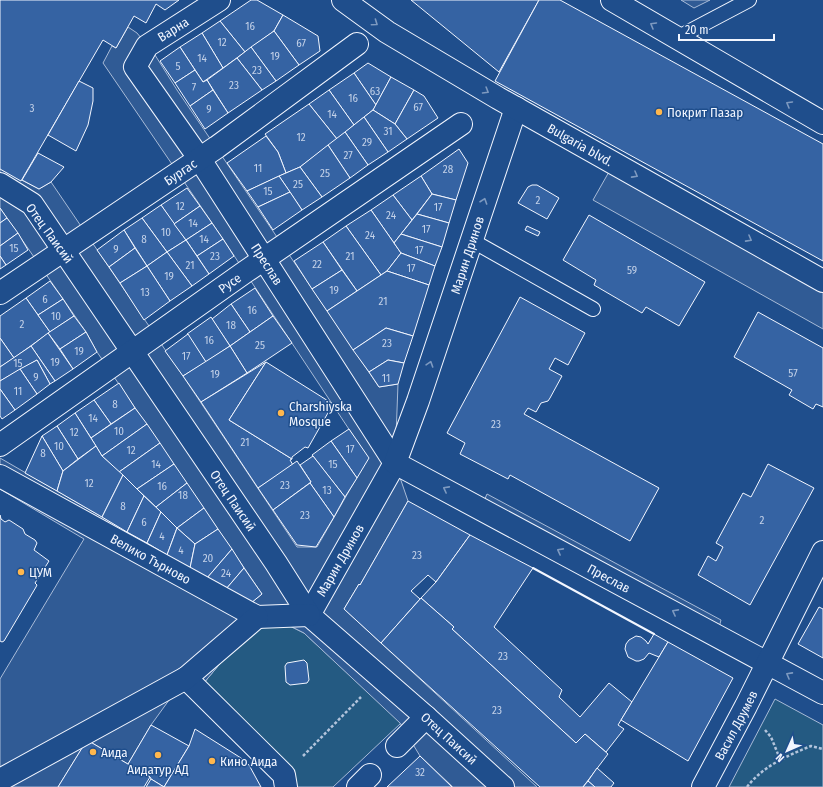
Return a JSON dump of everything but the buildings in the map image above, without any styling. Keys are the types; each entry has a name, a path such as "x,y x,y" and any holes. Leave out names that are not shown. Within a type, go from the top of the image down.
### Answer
{"street":[{"name":"Варна","path":"135,67 147,46 219,0"},
{"name":"Bulgaria blvd.","path":"343,0 375,24 516,108 823,281"},
{"path":"612,0 823,123"},
{"name":"Бургас","path":"0,293 223,142 357,44"},
{"name":"Преслав","path":"135,67 199,158 395,463 823,694"},
{"name":"Марин Дринов","path":"309,615 395,463 418,401 516,108"},
{"name":"Русе","path":"0,445 265,259 461,124"},
{"name":"Отец Паисий","path":"0,184 32,204 276,563 309,615 426,717 503,787"},
{"name":"Велико Търново","path":"0,476 257,617"},
{"name":"Васил Друмев","path":"703,787 768,663 823,552"},
{"path":"0,780 186,678 257,617 309,615"},
{"path":"186,678 285,781"},
{"path":"397,746 426,717"}],"lane":[{"path":"677,38 749,0"},
{"path":"471,240 593,309"}],"path":[{"path":"285,781 380,678"},
{"path":"747,787 751,781 780,759 811,746 823,749"}],"shaded area":[{"path":"681,0 710,0 694,8"},
{"path":"128,27 137,33 155,55 177,90 379,387 398,384 395,463 408,501 360,585 359,584 344,609 537,787 453,787 420,756 400,723 304,633 284,623 262,627 233,648 198,690 185,678 151,725 128,764 87,740 58,787 0,787 0,679 84,539 0,489 0,458 251,603 262,594 97,352 86,332 0,208 0,169 39,189 51,182 297,547 317,547 368,458 223,239 103,63 112,46 116,48"},
{"path":"614,163 823,281 823,329 593,200"},
{"path":"487,494 721,620 717,635 481,508"},
{"path":"284,623 304,633 401,723 333,787 296,787 198,690 233,648 262,627"},
{"path":"775,699 823,725 823,787 729,787"}],"wall":[{"path":"533,568 654,634"}],"place":[{"name":"Покрит Пазар","path":"659,112"},
{"name":"Charshiyska Mosque","path":"281,413"},
{"name":"ЦУМ","path":"21,572"},
{"name":"Аида","path":"93,752"},
{"name":"Аидатур АД","path":"158,755"},
{"name":"Кино Аида","path":"212,761"}]}
